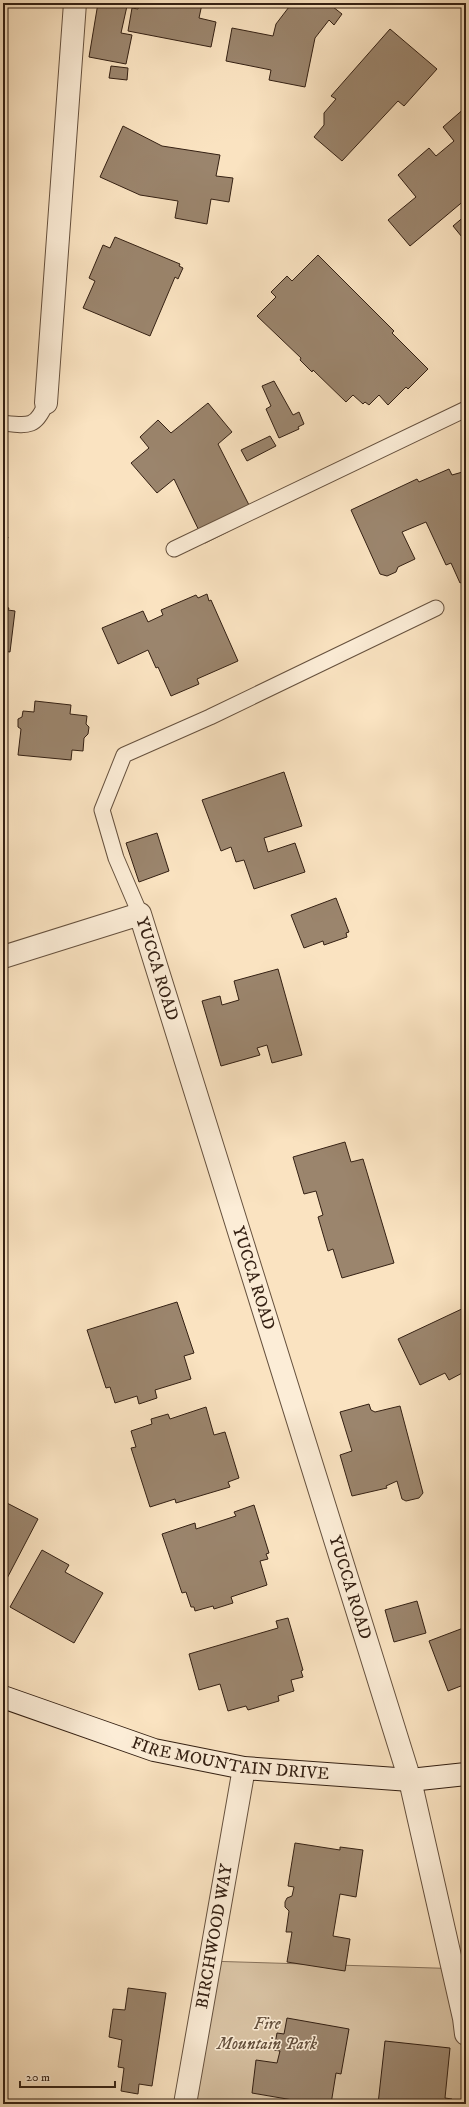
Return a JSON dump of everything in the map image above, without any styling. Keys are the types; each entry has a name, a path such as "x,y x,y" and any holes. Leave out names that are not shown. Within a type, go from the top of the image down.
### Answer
{"street":[{"path":"46,403 76,3"},
{"name":"YUCCA ROAD","path":"3,956 140,914 410,1780 464,2018 466,2034"},
{"name":"FIRE MOUNTAIN DRIVE","path":"3,1697 154,1750 244,1768 410,1780 466,1774"},
{"name":"BIRCHWOOD WAY","path":"184,2104 244,1768"}],"lane":[{"path":"3,423 32,423 40,418 46,403"},
{"path":"174,549 466,409"},
{"path":"140,914 116,858 102,810 124,755 210,717 436,608"}],"green space":[{"name":"Fire Mountain Park","path":"207,1961 466,1969 466,2104 181,2104"}],"building":[{"path":"98,3 127,6 121,33 132,35 126,64 89,57"},
{"path":"139,3 202,4 199,18 216,22 211,47 128,31 132,8 138,9"},
{"path":"292,3 328,3 342,14 334,25 329,20 315,38 305,87 269,80 271,70 226,61 232,28 273,36 276,24"},
{"path":"390,29 437,69 404,106 398,101 342,161 314,137 324,125 324,113 336,99 331,96"},
{"path":"111,66 128,68 127,80 109,78"},
{"path":"466,107 466,199 410,246 388,220 416,197 398,175 429,148 436,156 454,141 443,127"},
{"path":"123,126 162,146 220,155 216,176 233,178 229,202 211,199 207,224 175,218 178,201 140,195 100,177"},
{"path":"466,215 466,242 453,226"},
{"path":"115,237 180,264 179,266 183,268 178,279 175,277 150,336 83,308 95,281 89,278 103,245 110,248"},
{"path":"318,255 394,331 392,333 428,369 408,389 406,387 388,405 379,395 369,405 365,402 363,404 353,395 346,402 313,370 312,372 300,360 301,358 257,316 276,297 271,292 287,276 292,281"},
{"path":"3,316 6,316 3,366"},
{"path":"274,381 293,415 299,412 304,424 298,427 299,429 279,438 266,409 271,406 262,386"},
{"path":"208,403 232,432 218,444 249,505 223,518 229,531 205,543 174,479 157,493 131,463 149,448 140,437 158,420 171,433"},
{"path":"270,436 276,446 247,461 241,450"},
{"path":"449,469 452,475 466,471 466,580 460,583 451,563 446,565 426,522 402,532 415,559 398,567 396,572 387,576 380,574 351,510 417,479 419,482"},
{"path":"3,535 8,537 3,554"},
{"path":"207,594 238,661 197,679 199,684 171,696 158,667 156,668 148,650 118,664 102,628 143,611 148,622 163,615 161,610 196,595 198,598"},
{"path":"3,607 9,608 8,610 15,611 10,652 3,651"},
{"path":"35,701 71,705 70,714 87,716 86,724 89,727 88,734 84,738 83,751 72,750 71,760 18,755 21,729 18,727 18,719 22,717 23,711 34,712"},
{"path":"284,772 302,826 264,838 268,852 295,843 305,872 254,889 244,860 236,862 231,847 221,851 202,800"},
{"path":"157,833 169,871 139,882 126,843"},
{"path":"336,898 349,932 346,933 347,937 324,945 323,941 304,948 291,915"},
{"path":"278,969 302,1055 272,1063 267,1045 257,1048 260,1055 221,1066 202,1001 220,996 222,1005 239,1000 234,981"},
{"path":"345,1142 351,1162 363,1159 394,1263 342,1278 333,1249 328,1251 318,1217 323,1215 316,1191 304,1194 293,1157"},
{"path":"177,1302 194,1353 184,1356 191,1379 155,1390 157,1398 139,1404 137,1396 115,1403 110,1387 106,1388 87,1330"},
{"path":"466,1307 466,1371 449,1380 445,1373 420,1385 398,1339"},
{"path":"369,1404 371,1410 375,1412 400,1406 423,1493 419,1498 406,1501 402,1499 397,1481 386,1486 387,1488 352,1496 340,1455 352,1451 340,1412"},
{"path":"206,1407 214,1435 225,1432 239,1478 228,1482 230,1487 176,1503 175,1499 150,1507 131,1448 136,1447 131,1431 152,1424 151,1419 168,1414 170,1419"},
{"path":"3,1501 38,1519 3,1586"},
{"path":"254,1505 269,1553 266,1554 268,1559 260,1561 267,1585 231,1597 233,1603 214,1609 213,1606 195,1611 194,1607 191,1607 186,1592 182,1593 162,1534 195,1523 196,1529 236,1516 234,1512"},
{"path":"42,1550 69,1565 65,1572 103,1593 74,1643 10,1607"},
{"path":"417,1601 426,1633 394,1642 385,1610"},
{"path":"288,1618 303,1670 301,1671 303,1677 291,1680 294,1691 278,1696 279,1701 248,1710 246,1706 228,1711 220,1684 199,1690 189,1654 278,1628 276,1621"},
{"path":"466,1627 466,1684 448,1691 429,1641"},
{"path":"295,1843 340,1850 340,1847 363,1850 356,1897 340,1894 333,1936 350,1939 345,1971 287,1962 292,1932 286,1932 289,1911 285,1907 285,1902 287,1898 292,1896 294,1887 288,1886"},
{"path":"128,1988 166,1993 152,2086 139,2084 138,2094 121,2091 124,2068 118,2067 122,2040 109,2037 113,2009 125,2010"},
{"path":"287,2018 349,2029 341,2074 336,2073 331,2104 316,2104 252,2093 256,2060 277,2063 280,2051 274,2050 277,2033 284,2034"},
{"path":"385,2041 450,2048 445,2098 452,2099 451,2104 378,2104"}]}
